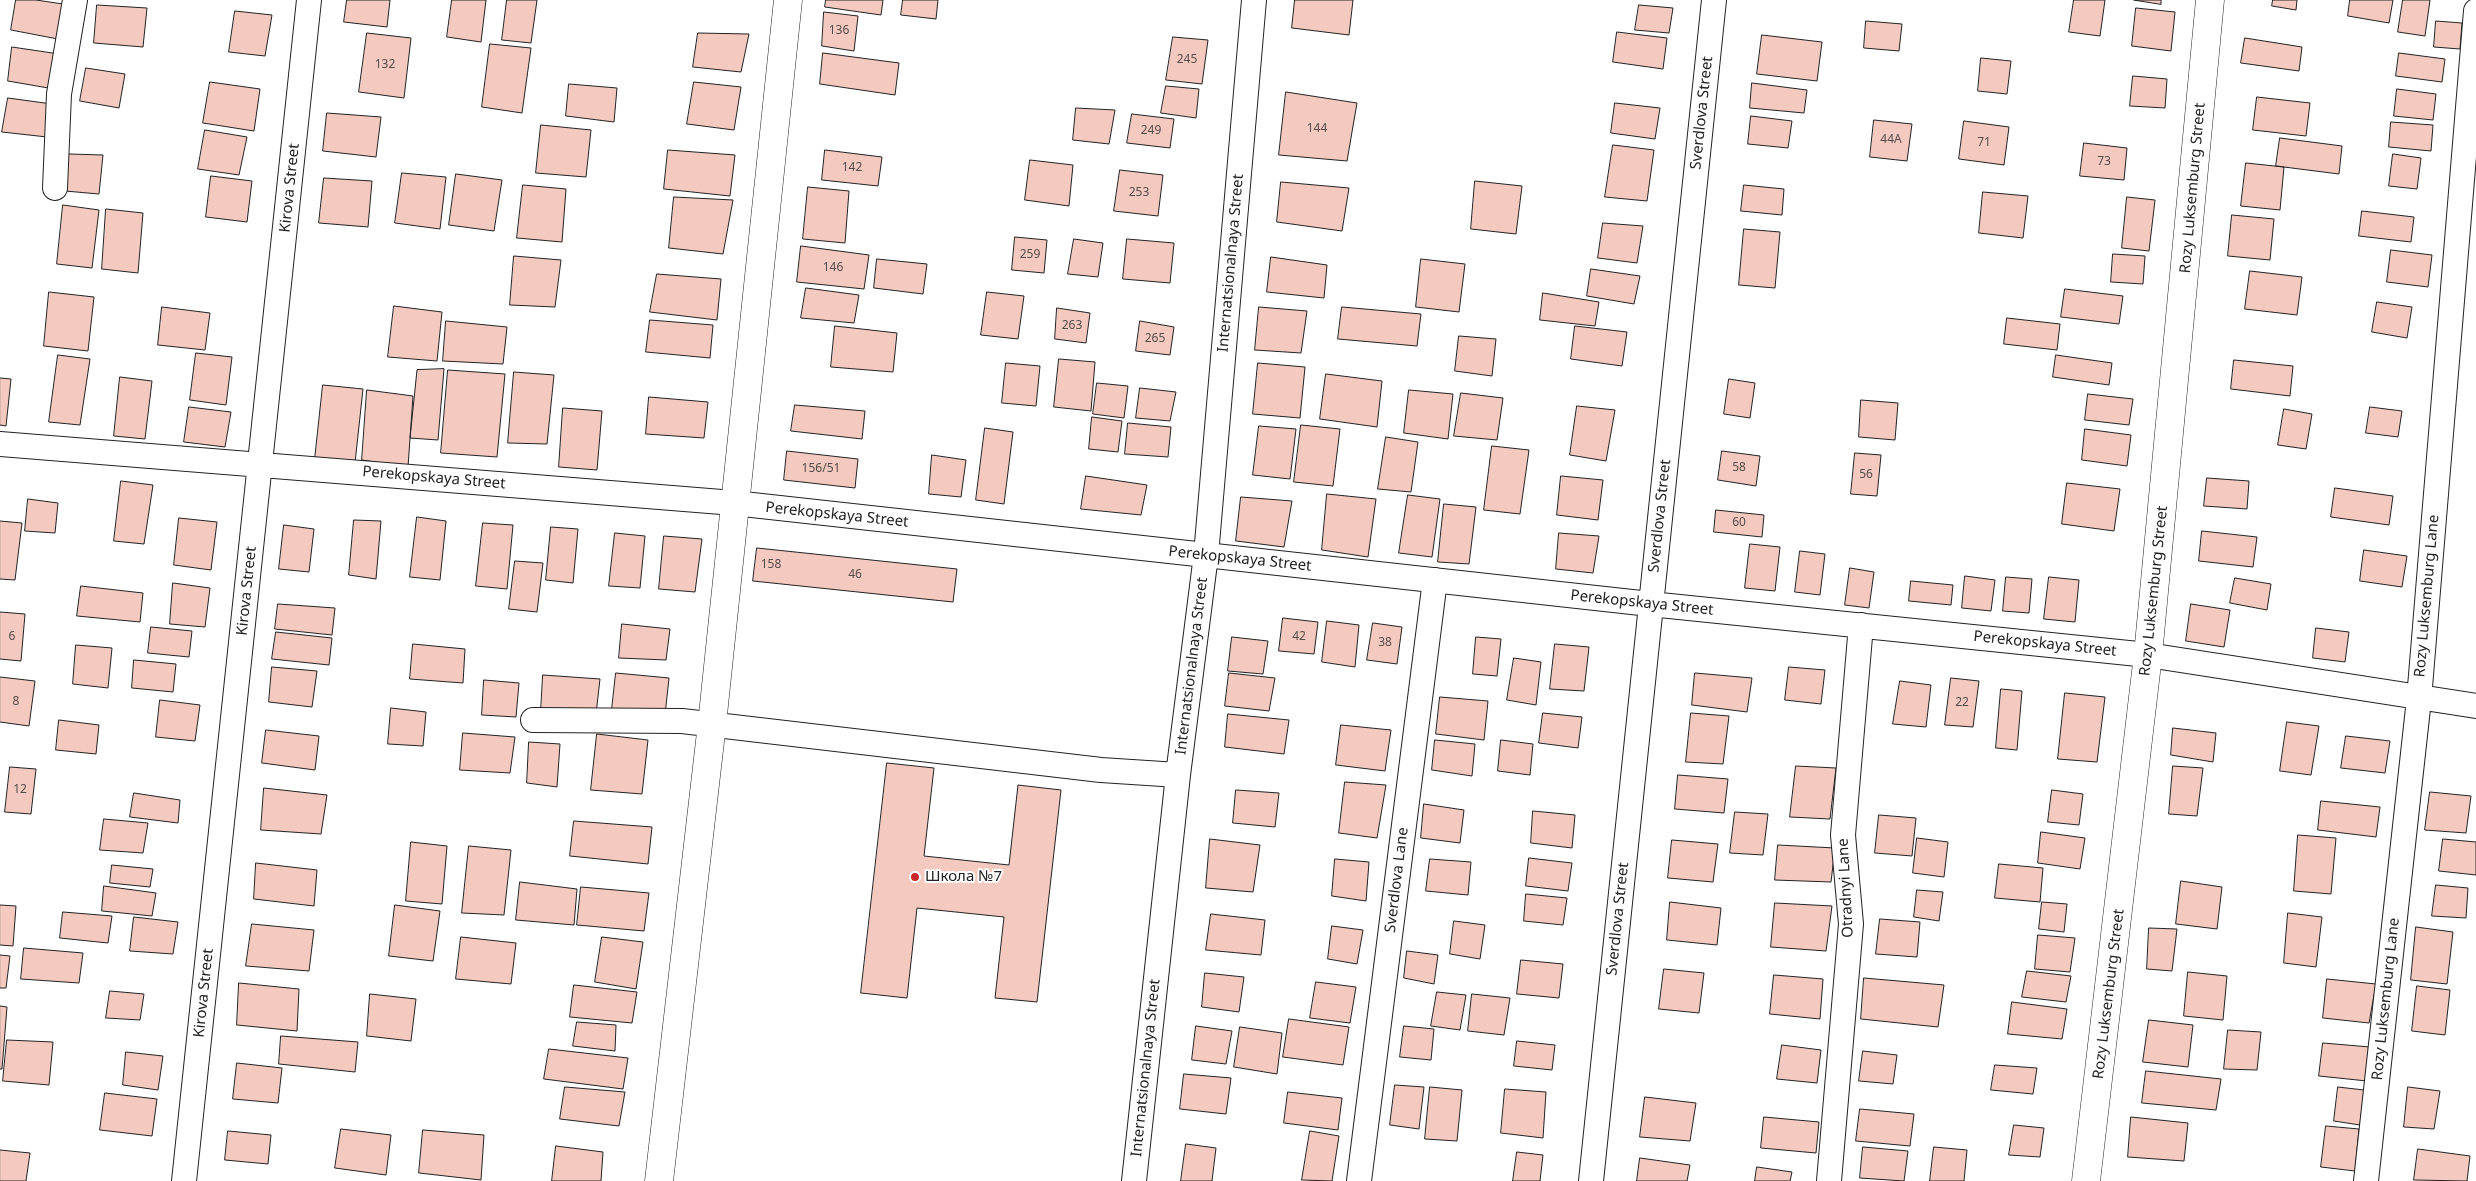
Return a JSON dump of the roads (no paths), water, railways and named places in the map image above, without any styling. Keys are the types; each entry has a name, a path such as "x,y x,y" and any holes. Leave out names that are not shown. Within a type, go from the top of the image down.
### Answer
{"main road":[{"path":"659,1181 712,724 788,0"},
{"name":"Rozy Luksemburg Street","path":"2086,1181 2148,655 2210,0"}],"street":[{"path":"55,188 59,94 75,0"},
{"name":"Kirova Street","path":"184,1181 310,0"},
{"name":"Internatsionalnaya Street","path":"1134,1181 1178,775 1206,555 1254,0"},
{"name":"Sverdlova Street","path":"1591,1181 1714,0"},
{"name":"Rozy Luksemburg Lane","path":"2366,1181 2419,699 2476,11"},
{"name":"Perekopskaya Street","path":"0,444 734,503 1650,604 2148,655 2419,699 2476,706"},
{"name":"Sverdlova Lane","path":"1359,1181 1434,580"},
{"name":"Otradnyi Lane","path":"1829,1181 1851,924 1843,835 1860,625"},
{"path":"533,720 682,721 1101,770 1178,775"}],"place":[{"name":"Школа №7","path":"915,877"}]}
